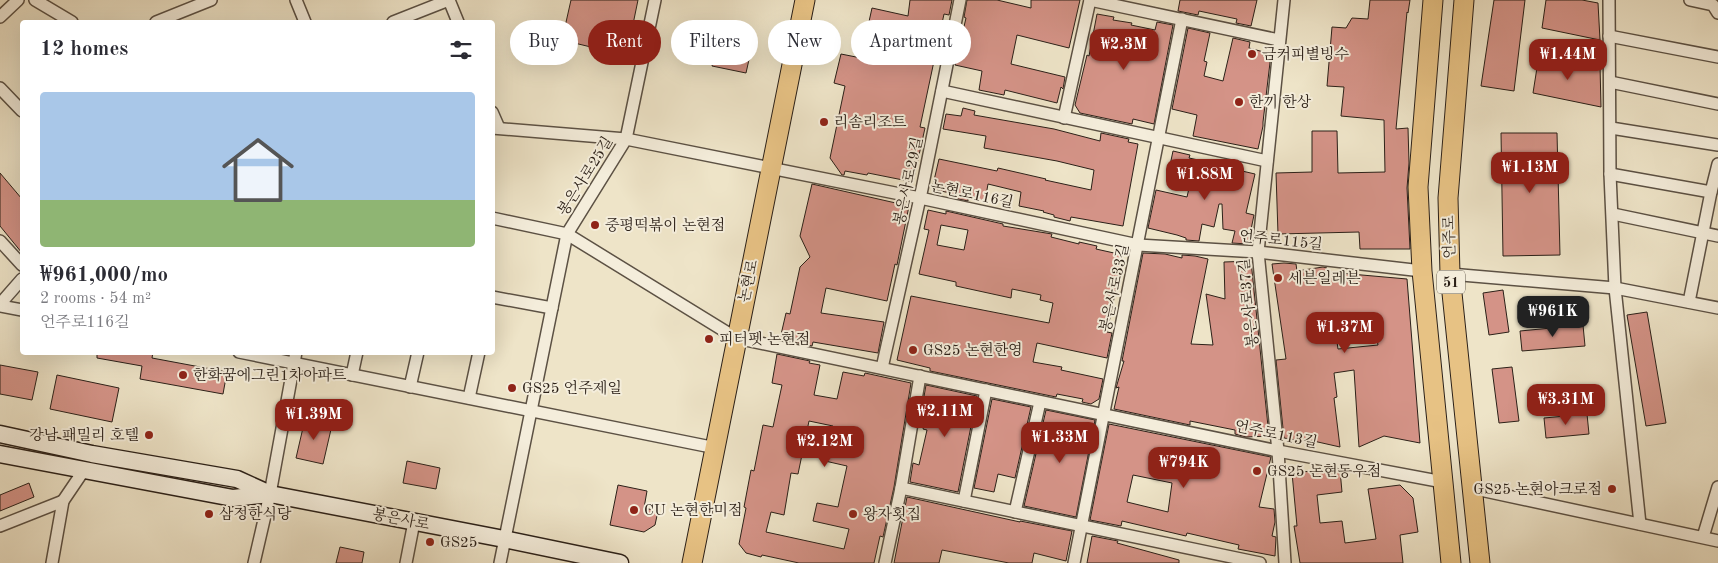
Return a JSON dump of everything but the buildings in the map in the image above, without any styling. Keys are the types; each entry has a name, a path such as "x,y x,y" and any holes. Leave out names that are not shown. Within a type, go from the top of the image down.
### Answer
{"main road":[{"name":"논현로","path":"692,563 805,0"},
{"name":"언주로","path":"1433,0 1419,197 1422,271 1451,563"},
{"name":"언주로","path":"1464,0 1448,198 1450,274 1480,563"},
{"path":"1419,197 1426,205 1435,208 1448,198"},
{"name":"봉은사로","path":"0,434 92,454 237,479 270,494 620,563"},
{"name":"봉은사로","path":"0,454 233,498 270,494"}],"street":[{"path":"0,17 18,0"},
{"path":"35,0 69,20"},
{"path":"161,20 211,0"},
{"path":"296,0 304,20"},
{"path":"398,20 449,0 457,20"},
{"name":"봉은사로25길","path":"500,563 567,234 626,139 655,0"},
{"name":"봉은사로29길","path":"882,368 920,198 960,0"},
{"path":"1064,118 1090,0 1279,40"},
{"name":"봉은사로37길","path":"1284,0 1258,252 1278,451 1286,563"},
{"path":"1609,0 1610,174 1615,288 1640,524"},
{"path":"1690,0 1716,6"},
{"name":"봉은사로33길","path":"1074,563 1182,19"},
{"path":"1609,36 1718,57"},
{"path":"1610,82 1718,104"},
{"path":"0,88 20,109"},
{"path":"942,91 1268,161"},
{"name":"논현로116길","path":"496,128 626,139 1138,244"},
{"path":"1611,128 1718,145"},
{"path":"1688,302 1718,164"},
{"path":"1610,174 1711,192"},
{"path":"1613,214 1718,236"},
{"name":"언주로113길","path":"495,219 567,234 736,338 1278,451 1443,482"},
{"path":"0,241 20,263"},
{"name":"언주로115길","path":"1138,244 1258,252 1422,271"},
{"path":"1450,274 1615,288 1718,308"},
{"path":"20,281 0,305 20,310"},
{"path":"495,298 552,308"},
{"path":"266,355 294,358 352,375 716,448"},
{"path":"352,375 356,355"},
{"path":"410,387 417,355"},
{"path":"469,398 478,355"},
{"path":"254,563 270,494 294,358"},
{"path":"885,563 901,488 920,376"},
{"path":"964,501 986,390"},
{"path":"1016,512 1040,402"},
{"path":"52,563 63,501 84,470"},
{"path":"1703,538 1718,487"},
{"path":"901,488 1260,563"},
{"path":"1471,488 1718,540"},
{"path":"0,526 63,501"},
{"path":"406,563 414,522"}],"place":[{"name":"금커피별빙수","path":"1252,54"},
{"name":"한끼 한상","path":"1239,102"},
{"name":"리솜리조트","path":"824,122"},
{"name":"중평떡볶이 논현점","path":"595,225"},
{"name":"세븐일레븐","path":"1278,278"},
{"name":"피터펫 논현점","path":"709,339"},
{"name":"GS25 논현한영","path":"913,350"},
{"name":"한화꿈에그린1차아파트","path":"183,375"},
{"name":"GS25 언주제일","path":"512,388"},
{"name":"강남 패밀리 호텔","path":"149,435"},
{"name":"GS25 논현동우점","path":"1257,471"},
{"name":"GS25 논현아크로점","path":"1612,489"},
{"name":"CU 논현한미점","path":"634,510"},
{"name":"삼정한식당","path":"209,514"},
{"name":"왕자횟집","path":"853,514"},
{"name":"GS25","path":"430,542"}]}
